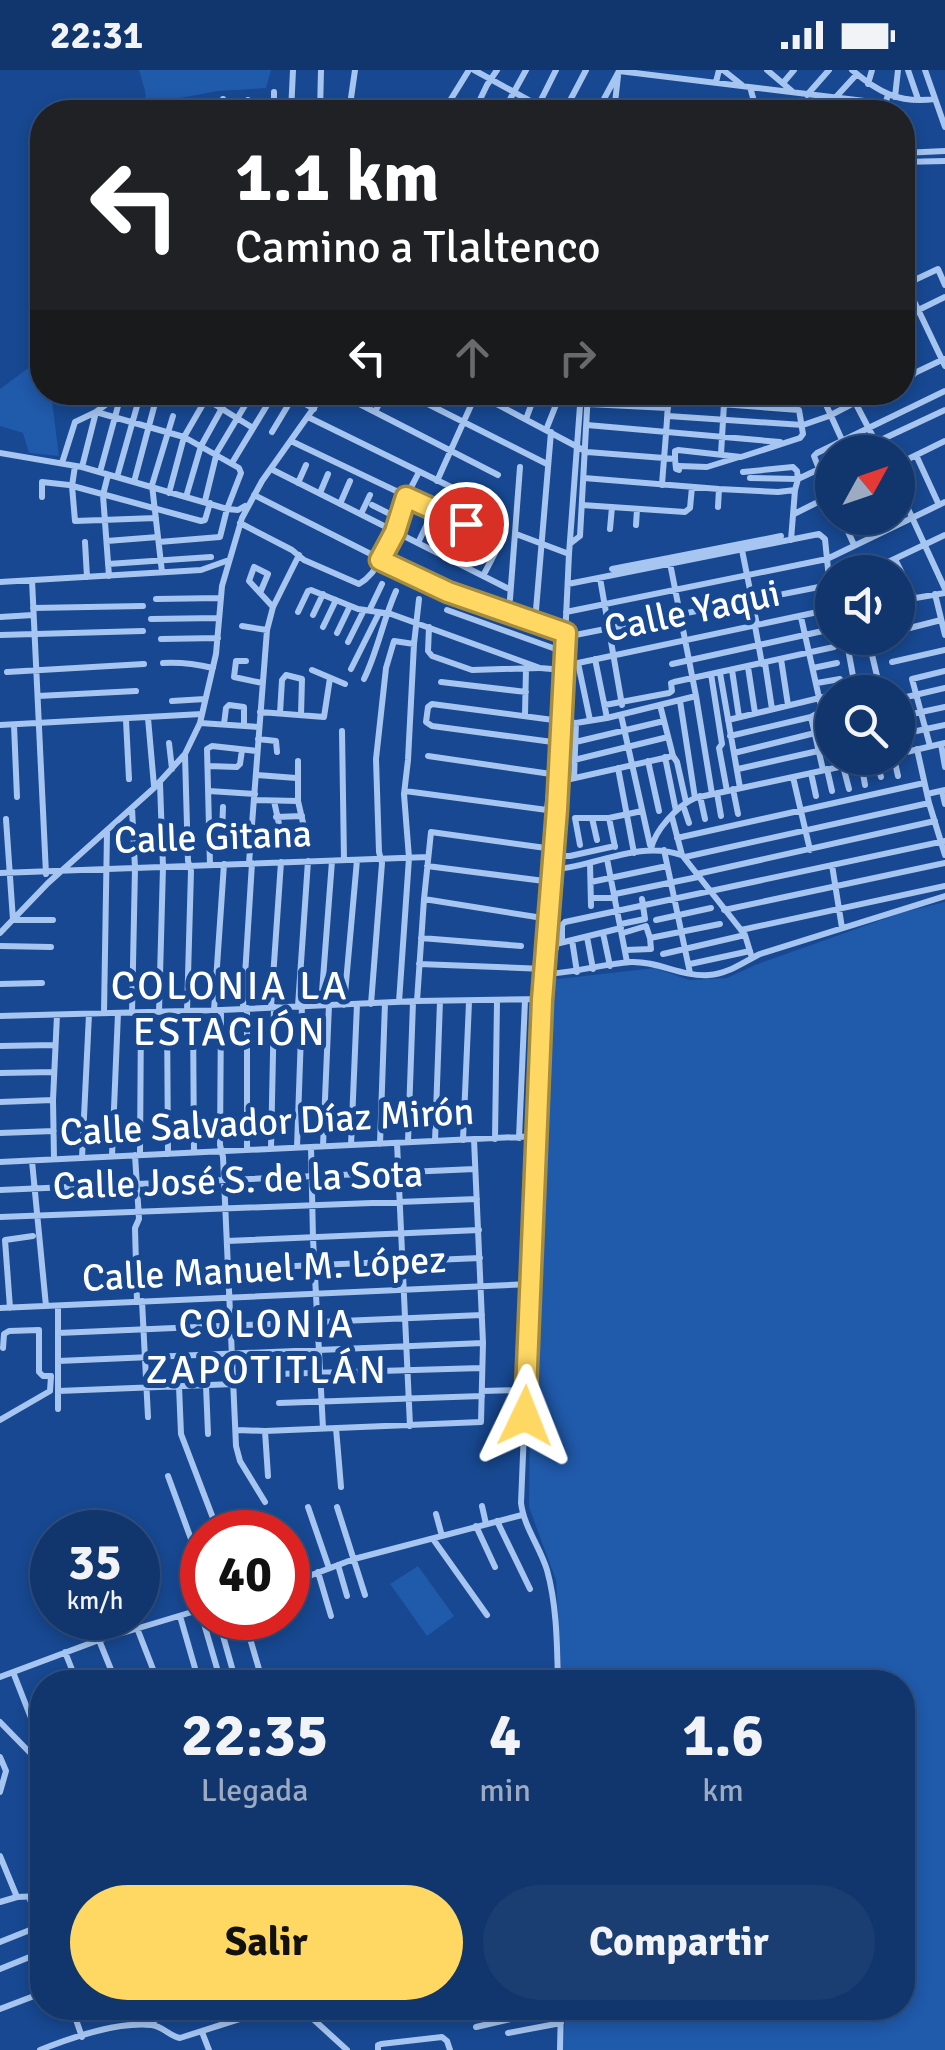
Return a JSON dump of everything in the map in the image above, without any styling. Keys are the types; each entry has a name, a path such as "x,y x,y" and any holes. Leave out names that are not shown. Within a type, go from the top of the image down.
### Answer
{"street":[{"path":"292,100 293,70"},
{"path":"320,100 321,70"},
{"path":"351,100 355,70"},
{"path":"451,100 471,70 522,100"},
{"path":"480,100 497,70"},
{"path":"508,100 526,70"},
{"path":"541,100 556,70"},
{"path":"570,100 586,70"},
{"path":"619,70 843,100"},
{"path":"603,100 619,70"},
{"path":"615,100 619,70"},
{"path":"692,80 693,70"},
{"path":"716,82 721,70 746,86 752,100"},
{"path":"768,70 795,94"},
{"path":"783,83 794,70"},
{"path":"806,96 828,70"},
{"path":"868,84 872,70"},
{"path":"887,100 898,70"},
{"path":"908,70 918,100"},
{"path":"926,70 944,123"},
{"path":"834,99 855,72 891,96 935,99"},
{"path":"274,92 274,100"},
{"path":"915,153 945,151"},
{"path":"915,162 945,161"},
{"path":"915,278 938,269 945,286"},
{"path":"915,312 945,297"},
{"path":"915,303 944,361 915,374"},
{"path":"853,435 945,391"},
{"path":"62,463 75,422 106,405"},
{"path":"109,576 104,474 118,405"},
{"path":"117,478 137,405"},
{"path":"134,482 155,405"},
{"path":"169,493 184,437 203,405"},
{"path":"218,405 253,428"},
{"path":"186,497 200,446 224,405"},
{"path":"42,498 42,482 72,486 156,513 204,522 217,455 245,405"},
{"path":"232,464 267,405"},
{"path":"272,432 288,405"},
{"path":"308,405 314,408"},
{"path":"0,933 185,754 201,718 213,668 220,598 240,523 254,494 316,405"},
{"path":"361,405 498,475"},
{"path":"375,412 378,405"},
{"path":"429,405 547,464"},
{"path":"438,480 471,405"},
{"path":"526,418 531,405"},
{"path":"536,610 549,431 557,405"},
{"path":"583,405 564,652 590,721"},
{"path":"570,544 580,536 588,405"},
{"path":"608,405 710,405"},
{"path":"721,454 724,405"},
{"path":"736,405 799,410 802,437 706,468 679,466 676,470 678,450 741,456"},
{"path":"668,408 724,420 803,426 847,405"},
{"path":"857,405 872,435"},
{"path":"502,406 586,452 675,459"},
{"path":"662,484 668,408"},
{"path":"893,435 945,410"},
{"path":"828,411 840,435"},
{"path":"96,412 184,437 232,464 240,473 220,537 107,540"},
{"path":"96,412 72,486 76,521 156,513"},
{"path":"162,572 152,485 173,416"},
{"path":"308,417 502,512"},
{"path":"587,425 784,443"},
{"path":"292,441 498,541 484,576"},
{"path":"915,517 942,504 916,456 944,444"},
{"path":"0,453 78,466 227,509 238,510 249,503"},
{"path":"298,483 306,464"},
{"path":"510,598 520,468"},
{"path":"750,478 796,468 791,540"},
{"path":"271,469 507,588"},
{"path":"743,472 798,479 815,471"},
{"path":"240,523 304,560 353,582 364,583 395,532 419,472"},
{"path":"320,493 328,474"},
{"path":"584,478 719,489 794,490"},
{"path":"340,504 350,481"},
{"path":"582,504 688,511 692,486"},
{"path":"718,507 719,489"},
{"path":"254,494 448,592 565,635 815,590"},
{"path":"361,514 370,495"},
{"path":"372,504 398,518"},
{"path":"794,514 815,504"},
{"path":"610,529 612,507"},
{"path":"636,525 637,508"},
{"path":"418,543 428,522"},
{"path":"915,525 945,591 915,597"},
{"path":"440,554 450,532"},
{"path":"516,534 569,554"},
{"path":"612,569 823,535 826,555"},
{"path":"850,535 854,545"},
{"path":"833,555 877,535"},
{"path":"904,555 945,535"},
{"path":"568,584 781,536"},
{"path":"85,542 88,578"},
{"path":"462,566 473,544"},
{"path":"742,550 772,709"},
{"path":"247,1150 245,1008 262,683 273,607 299,554"},
{"path":"108,564 210,557"},
{"path":"0,582 210,568 229,560"},
{"path":"670,561 704,747 721,816"},
{"path":"566,612 815,561"},
{"path":"600,578 624,732 651,848"},
{"path":"32,580 48,883"},
{"path":"348,642 382,584"},
{"path":"298,612 309,590 350,606 430,627 540,668"},
{"path":"351,669 396,591"},
{"path":"260,593 273,607"},
{"path":"313,615 322,594"},
{"path":"935,594 945,635"},
{"path":"156,599 220,598"},
{"path":"399,1002 409,858 405,791 420,599"},
{"path":"323,627 336,600"},
{"path":"0,618 33,612 142,606"},
{"path":"337,633 350,606"},
{"path":"446,610 564,652"},
{"name":"Calle Yaqui","path":"540,668 815,613"},
{"path":"364,679 377,652 383,614"},
{"path":"801,616 815,679"},
{"path":"150,619 218,618"},
{"path":"915,627 941,620"},
{"path":"242,626 267,630"},
{"path":"430,627 428,652 432,656 472,670 540,668"},
{"path":"0,635 143,631"},
{"path":"672,664 815,634"},
{"path":"161,639 218,638"},
{"path":"371,1004 381,858 376,759 386,668 394,641 414,644"},
{"path":"892,662 945,650"},
{"path":"605,705 669,693 674,682 815,651"},
{"path":"595,659 607,718"},
{"path":"781,659 788,705"},
{"path":"246,661 236,660 234,677 262,683"},
{"path":"162,663 186,662 213,668"},
{"path":"813,668 838,663"},
{"path":"7,672 144,664"},
{"path":"557,1670 551,1586 540,1551 522,1515 521,1503 542,1000 550,918 548,882 556,869 569,665"},
{"path":"748,666 755,714"},
{"path":"525,715 526,668"},
{"path":"312,670 345,684"},
{"path":"732,670 738,717"},
{"path":"930,746 912,679 945,671"},
{"path":"716,673 738,770 734,789"},
{"path":"716,673 722,744 719,748 734,789 738,814"},
{"path":"280,714 282,680 286,676 302,678 300,714"},
{"path":"260,712 320,718 324,716 330,678"},
{"path":"441,682 526,692"},
{"path":"916,694 945,688"},
{"path":"38,696 136,691"},
{"path":"664,722 566,746 426,722 432,704 568,722 607,718 696,696"},
{"path":"172,701 205,699"},
{"path":"680,701 705,820"},
{"path":"224,724 229,705 244,707 244,726"},
{"path":"728,720 788,705 815,705"},
{"path":"660,706 668,737 674,814 684,856 743,933 751,954"},
{"path":"915,713 945,706"},
{"path":"730,736 811,717 815,712"},
{"path":"734,752 815,734 811,717"},
{"path":"148,718 163,867 168,1154"},
{"path":"0,725 201,718 259,726"},
{"path":"126,720 129,778"},
{"path":"557,852 570,779 568,722"},
{"path":"14,725 17,797"},
{"path":"915,732 945,725"},
{"path":"342,731 344,860"},
{"path":"570,762 668,737"},
{"path":"258,739 276,741 277,752"},
{"path":"169,743 172,769"},
{"path":"915,750 943,744 945,767"},
{"path":"210,865 207,750 212,746 257,751"},
{"path":"405,791 546,810 553,758 566,746"},
{"path":"688,751 704,747"},
{"path":"918,749 945,855"},
{"path":"208,762 237,768 242,750"},
{"path":"738,770 815,752"},
{"path":"185,754 194,1152"},
{"path":"428,756 552,774"},
{"path":"570,779 669,757 677,762 689,823"},
{"path":"274,801 281,838 286,844 307,840 298,801 298,760"},
{"path":"648,761 659,811"},
{"path":"618,768 634,853"},
{"path":"651,848 674,814 698,797 815,772"},
{"path":"811,773 816,796"},
{"path":"257,775 296,778"},
{"path":"827,775 832,791"},
{"path":"845,775 849,790"},
{"path":"863,775 865,785"},
{"path":"793,777 810,850"},
{"path":"678,838 924,783"},
{"path":"927,794 943,790 945,804"},
{"path":"208,791 298,801"},
{"path":"556,869 651,848 684,856 930,804"},
{"path":"132,807 137,1013 135,1228 148,1417"},
{"path":"223,807 222,832 252,837"},
{"path":"580,845 575,818 608,818 642,811"},
{"path":"276,817 302,816"},
{"path":"592,818 597,840"},
{"path":"608,818 617,856"},
{"path":"6,819 13,920"},
{"path":"590,863 591,902 934,822"},
{"path":"104,1014 107,830"},
{"path":"408,1142 415,1002 432,832 570,856 615,846"},
{"path":"547,952 554,951 559,943 562,923 643,902 709,892 943,842"},
{"path":"664,850 690,969"},
{"name":"Calle Gitana","path":"0,873 409,858 548,882"},
{"path":"607,859 627,962"},
{"path":"344,1005 357,860"},
{"path":"296,1147 308,861"},
{"path":"323,1146 332,861"},
{"path":"271,1148 272,1008 281,862"},
{"path":"724,910 945,863"},
{"path":"224,864 218,1010 236,1446 240,1461 265,1502"},
{"path":"591,878 667,866"},
{"path":"832,866 842,928"},
{"path":"663,954 945,886"},
{"path":"690,969 945,896"},
{"path":"424,900 550,918"},
{"path":"559,943 645,919 643,902"},
{"path":"656,920 711,908"},
{"path":"550,918 559,943"},
{"path":"13,920 54,920"},
{"path":"650,938 720,924"},
{"path":"622,928 646,926 650,938 650,949 626,950"},
{"path":"603,933 610,966"},
{"path":"586,937 593,968"},
{"path":"421,938 521,946"},
{"path":"572,940 577,972"},
{"path":"0,946 51,946"},
{"path":"419,964 577,972 647,962 710,975 721,973 751,954"},
{"path":"0,984 42,983"},
{"path":"519,1138 525,1000"},
{"path":"0,1016 542,1000"},
{"path":"435,1141 440,1001"},
{"path":"494,1139 497,1001"},
{"path":"463,1140 468,1002"},
{"path":"380,1144 384,1003"},
{"path":"352,1145 357,1004"},
{"path":"112,1156 118,1013"},
{"path":"54,1159 56,1014"},
{"path":"82,1158 89,1014"},
{"path":"0,1046 55,1045"},
{"path":"0,1074 54,1072"},
{"path":"0,1102 54,1100"},
{"path":"0,1133 54,1131"},
{"name":"Calle Salvador Díaz Mirón","path":"0,1162 537,1136"},
{"path":"236,1430 480,1422 483,1343 474,1140"},
{"path":"397,1142 410,1426"},
{"path":"311,1147 323,1428"},
{"path":"32,1161 46,1306"},
{"path":"0,1190 476,1169"},
{"name":"Calle José S. de la Sota","path":"0,1217 478,1199"},
{"path":"226,1241 479,1230"},
{"path":"10,1308 5,1240 34,1236"},
{"path":"228,1269 480,1258"},
{"name":"Calle Manuel M. López","path":"0,1308 531,1284"},
{"path":"58,1306 58,1409"},
{"path":"58,1333 482,1315"},
{"path":"0,1420 50,1392 50,1376 39,1372 39,1330 9,1331 4,1334 4,1348"},
{"path":"58,1362 483,1343"},
{"path":"277,1374 482,1368"},
{"path":"58,1391 234,1384"},
{"path":"206,1385 208,1434"},
{"path":"180,1386 180,1429 210,1510"},
{"path":"280,1403 408,1400 526,1390"},
{"path":"336,1428 341,1486"},
{"path":"265,1431 268,1476"},
{"path":"168,1476 180,1510"},
{"path":"337,1506 364,1595"},
{"path":"482,1506 486,1524"},
{"path":"308,1507 328,1568"},
{"path":"436,1514 442,1536"},
{"path":"310,1575 354,1559 522,1515"},
{"path":"497,1521 530,1589"},
{"path":"476,1526 495,1567"},
{"path":"432,1539 488,1616"},
{"path":"338,1565 347,1596"},
{"path":"318,1572 330,1616"},
{"path":"160,1622 180,1616"},
{"path":"0,1677 98,1640"},
{"path":"142,1640 153,1670"},
{"path":"187,1640 196,1670"},
{"path":"209,1640 218,1670"},
{"path":"224,1640 233,1670"},
{"path":"250,1640 259,1670"},
{"path":"95,1641 110,1670"},
{"path":"65,1652 73,1670"},
{"path":"13,1672 30,1715"},
{"path":"0,1722 30,1753"},
{"path":"0,1757 6,1771 0,1792"},
{"path":"0,1856 17,1897"},
{"path":"0,1902 30,1897"},
{"path":"0,1942 30,1932"},
{"path":"0,1969 30,1957"},
{"path":"0,2009 30,1998"},
{"path":"76,2020 82,2037"},
{"path":"148,2020 150,2025"},
{"path":"150,2025 155,2020"},
{"path":"40,2050 118,2028 150,2025 180,2038 238,2020"},
{"path":"314,2020 347,2050"},
{"path":"476,2027 507,2020"},
{"path":"560,2050 561,2020"},
{"path":"508,2034 561,2023"},
{"path":"202,2032 209,2050"},
{"path":"378,2048 442,2037 450,2050"}],"shaded area":[{"path":"139,70 271,70 266,88 218,91 175,100 146,100"},
{"path":"30,367 30,405 53,405 59,456 29,453 23,433 0,426 0,389"},
{"path":"945,902 945,2050 563,2050 565,2020 915,2020 915,1670 561,1670 556,1580 529,1507 549,980 655,968 689,980 727,978 901,913"},
{"path":"418,1566 454,1616 427,1636 390,1584"}],"district":[{"name":"COLONIA LA ESTACIÓN","path":"230,1009"},
{"name":"COLONIA ZAPOTITLÁN","path":"267,1347"}],"route":[{"path":"466,524 406,497 395,532 380,560 448,592 566,633 542,1000 525,1416"}]}
